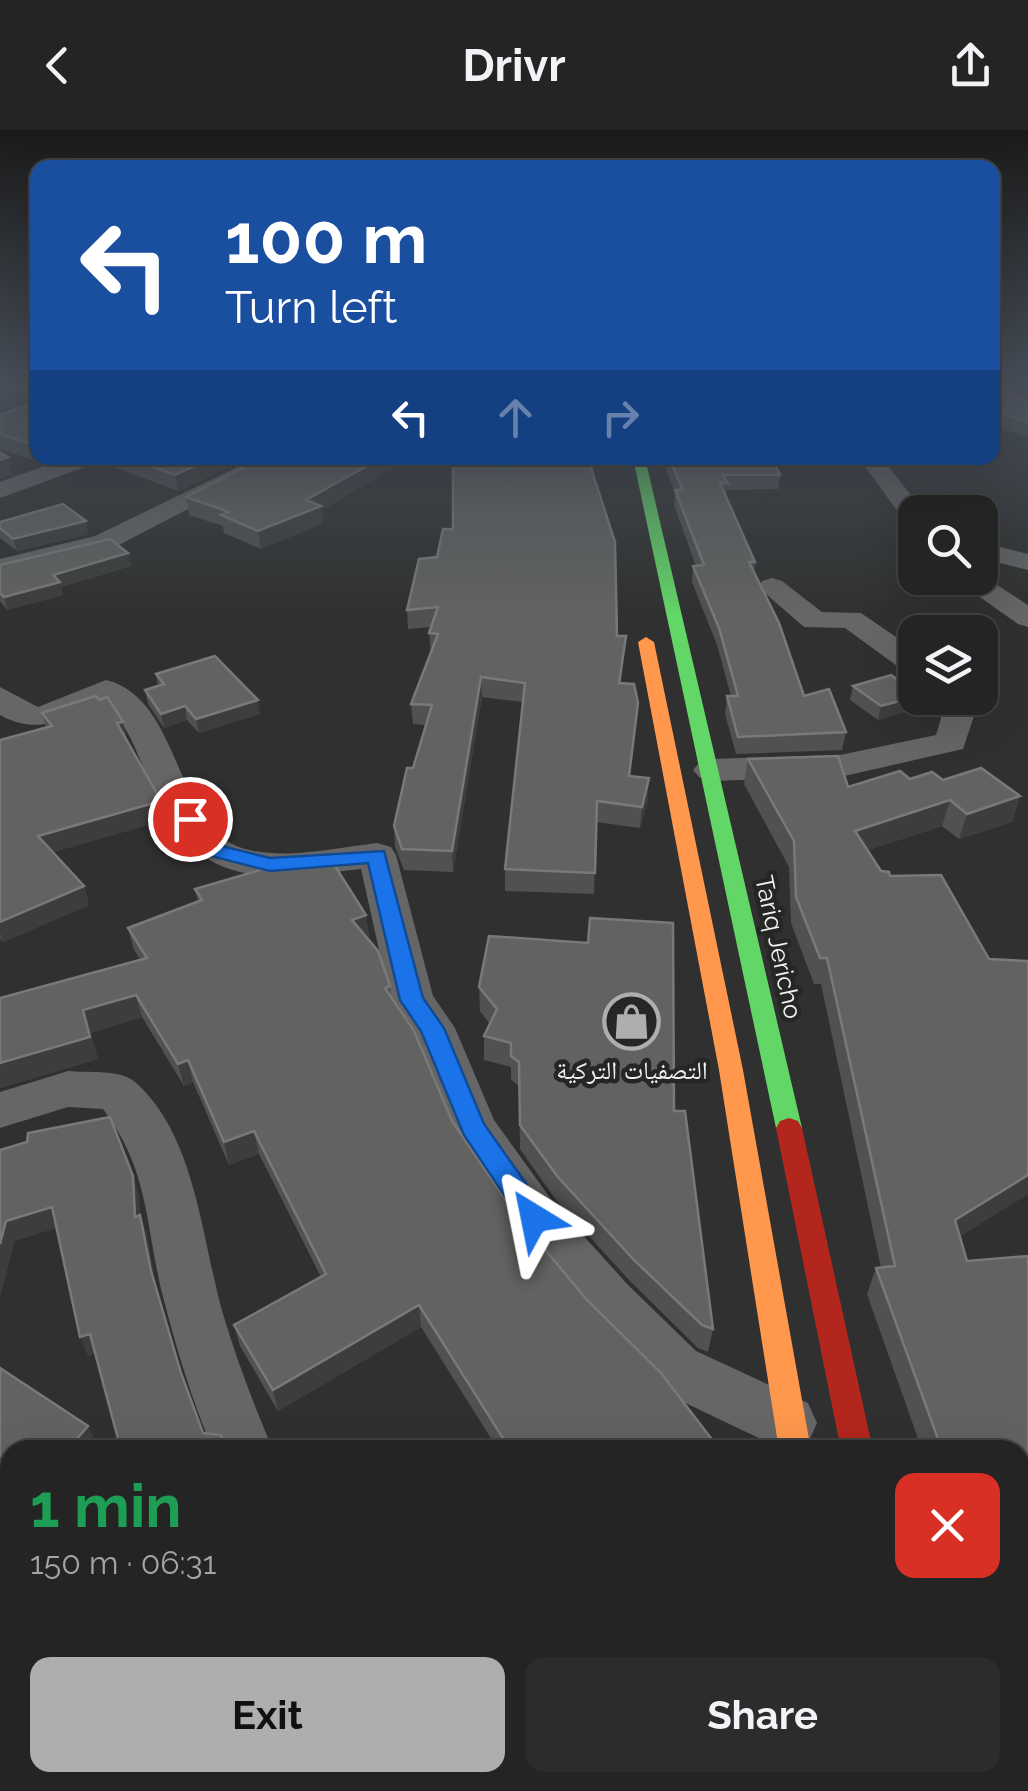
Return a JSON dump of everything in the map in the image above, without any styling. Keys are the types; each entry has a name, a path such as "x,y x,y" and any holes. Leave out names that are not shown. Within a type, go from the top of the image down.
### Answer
{"main road":[{"name":"Tariq Jericho","path":"641,465 711,770 855,1440"},
{"path":"640,610 731,1070 791,1436"}],"street":[{"path":"0,491 69,465"},
{"path":"0,567 104,542 260,465"},
{"path":"875,465 898,495"},
{"path":"998,554 1028,562"},
{"path":"772,587 815,621 851,619 898,652"},
{"path":"993,595 1028,618"},
{"path":"0,697 14,714 33,720 106,690 125,700 158,753 165,778 190,819 218,852 270,864 377,856 412,1000 432,1028 473,1128 534,1218 608,1302 676,1370 791,1436"},
{"path":"711,770 840,766 951,742 959,715"},
{"path":"0,1110 68,1089 116,1092 143,1124 166,1179 184,1263 227,1415 239,1440"}],"building":[{"path":"148,465 197,465 175,475"},
{"path":"248,465 368,465 306,500 321,506 258,531 221,515 229,512 186,497"},
{"path":"453,465 591,465 615,542 617,636 626,636 619,683 634,684 638,703 629,776 649,778 642,807 597,801 595,873 505,869 525,683 481,677 452,851 402,849 394,826 407,768 413,768 432,705 411,704 438,634 429,633 438,607 407,610 419,559 437,557 443,529 453,529"},
{"path":"672,465 775,465 780,475 723,475 728,483 720,483 755,562 749,562 779,623 804,696 829,689 846,732 738,737 727,696 738,696 719,628 693,566 704,565 675,490 683,490"},
{"path":"63,504 86,521 13,539 0,528 0,522"},
{"path":"110,539 128,553 53,575 60,582 4,597 0,593 0,565"},
{"path":"215,656 258,700 196,719 185,706 161,714 145,690 164,684 156,674"},
{"path":"891,675 898,680 898,702 881,706 853,686"},
{"path":"96,696 99,700 107,697 119,715 123,722 117,723 161,801 38,836 84,886 0,922 0,740 52,726 42,713"},
{"path":"838,756 848,787 900,771 910,779 932,772 943,780 981,768 1020,796 967,814 950,800 855,831 881,871 889,872 890,876 941,875 989,959 1028,961 1028,1175 955,1220 967,1261 1028,1256 1028,1440 938,1440 876,1268 895,1266 827,958 820,958 796,897 794,841 748,759"},
{"path":"328,855 366,915 352,920 378,951 390,986 385,988 414,1031 452,1121 514,1212 587,1300 661,1373 712,1440 504,1440 419,1305 273,1390 234,1325 326,1274 254,1131 224,1142 188,1060 178,1064 136,995 83,1010 90,1037 0,1063 0,998 147,958 128,928 202,900 195,889 308,856"},
{"path":"590,918 673,923 674,1111 685,1111 713,1329 702,1325 633,1259 557,1176 520,1125 519,1062 511,1056 511,1043 484,1036 497,1009 479,987 489,936 588,943"},
{"path":"110,1117 133,1176 135,1217 140,1215 151,1271 181,1373 203,1433 221,1435 223,1440 118,1440 90,1334 80,1337 52,1207 6,1221 0,1244 0,1150 27,1142 28,1133"},
{"path":"0,1368 88,1426 76,1440 0,1440"}],"traffic: fast":[{"path":"641,465 789,1128"}],"traffic: slow":[{"path":"646,642 731,1070 793,1440"}],"traffic: jam":[{"path":"789,1128 855,1440"}],"place":[{"name":"التصفيات التركية","path":"632,1021"}],"route":[{"path":"190,819 218,852 270,864 377,856 412,1000 432,1028 473,1128 534,1218"}]}
